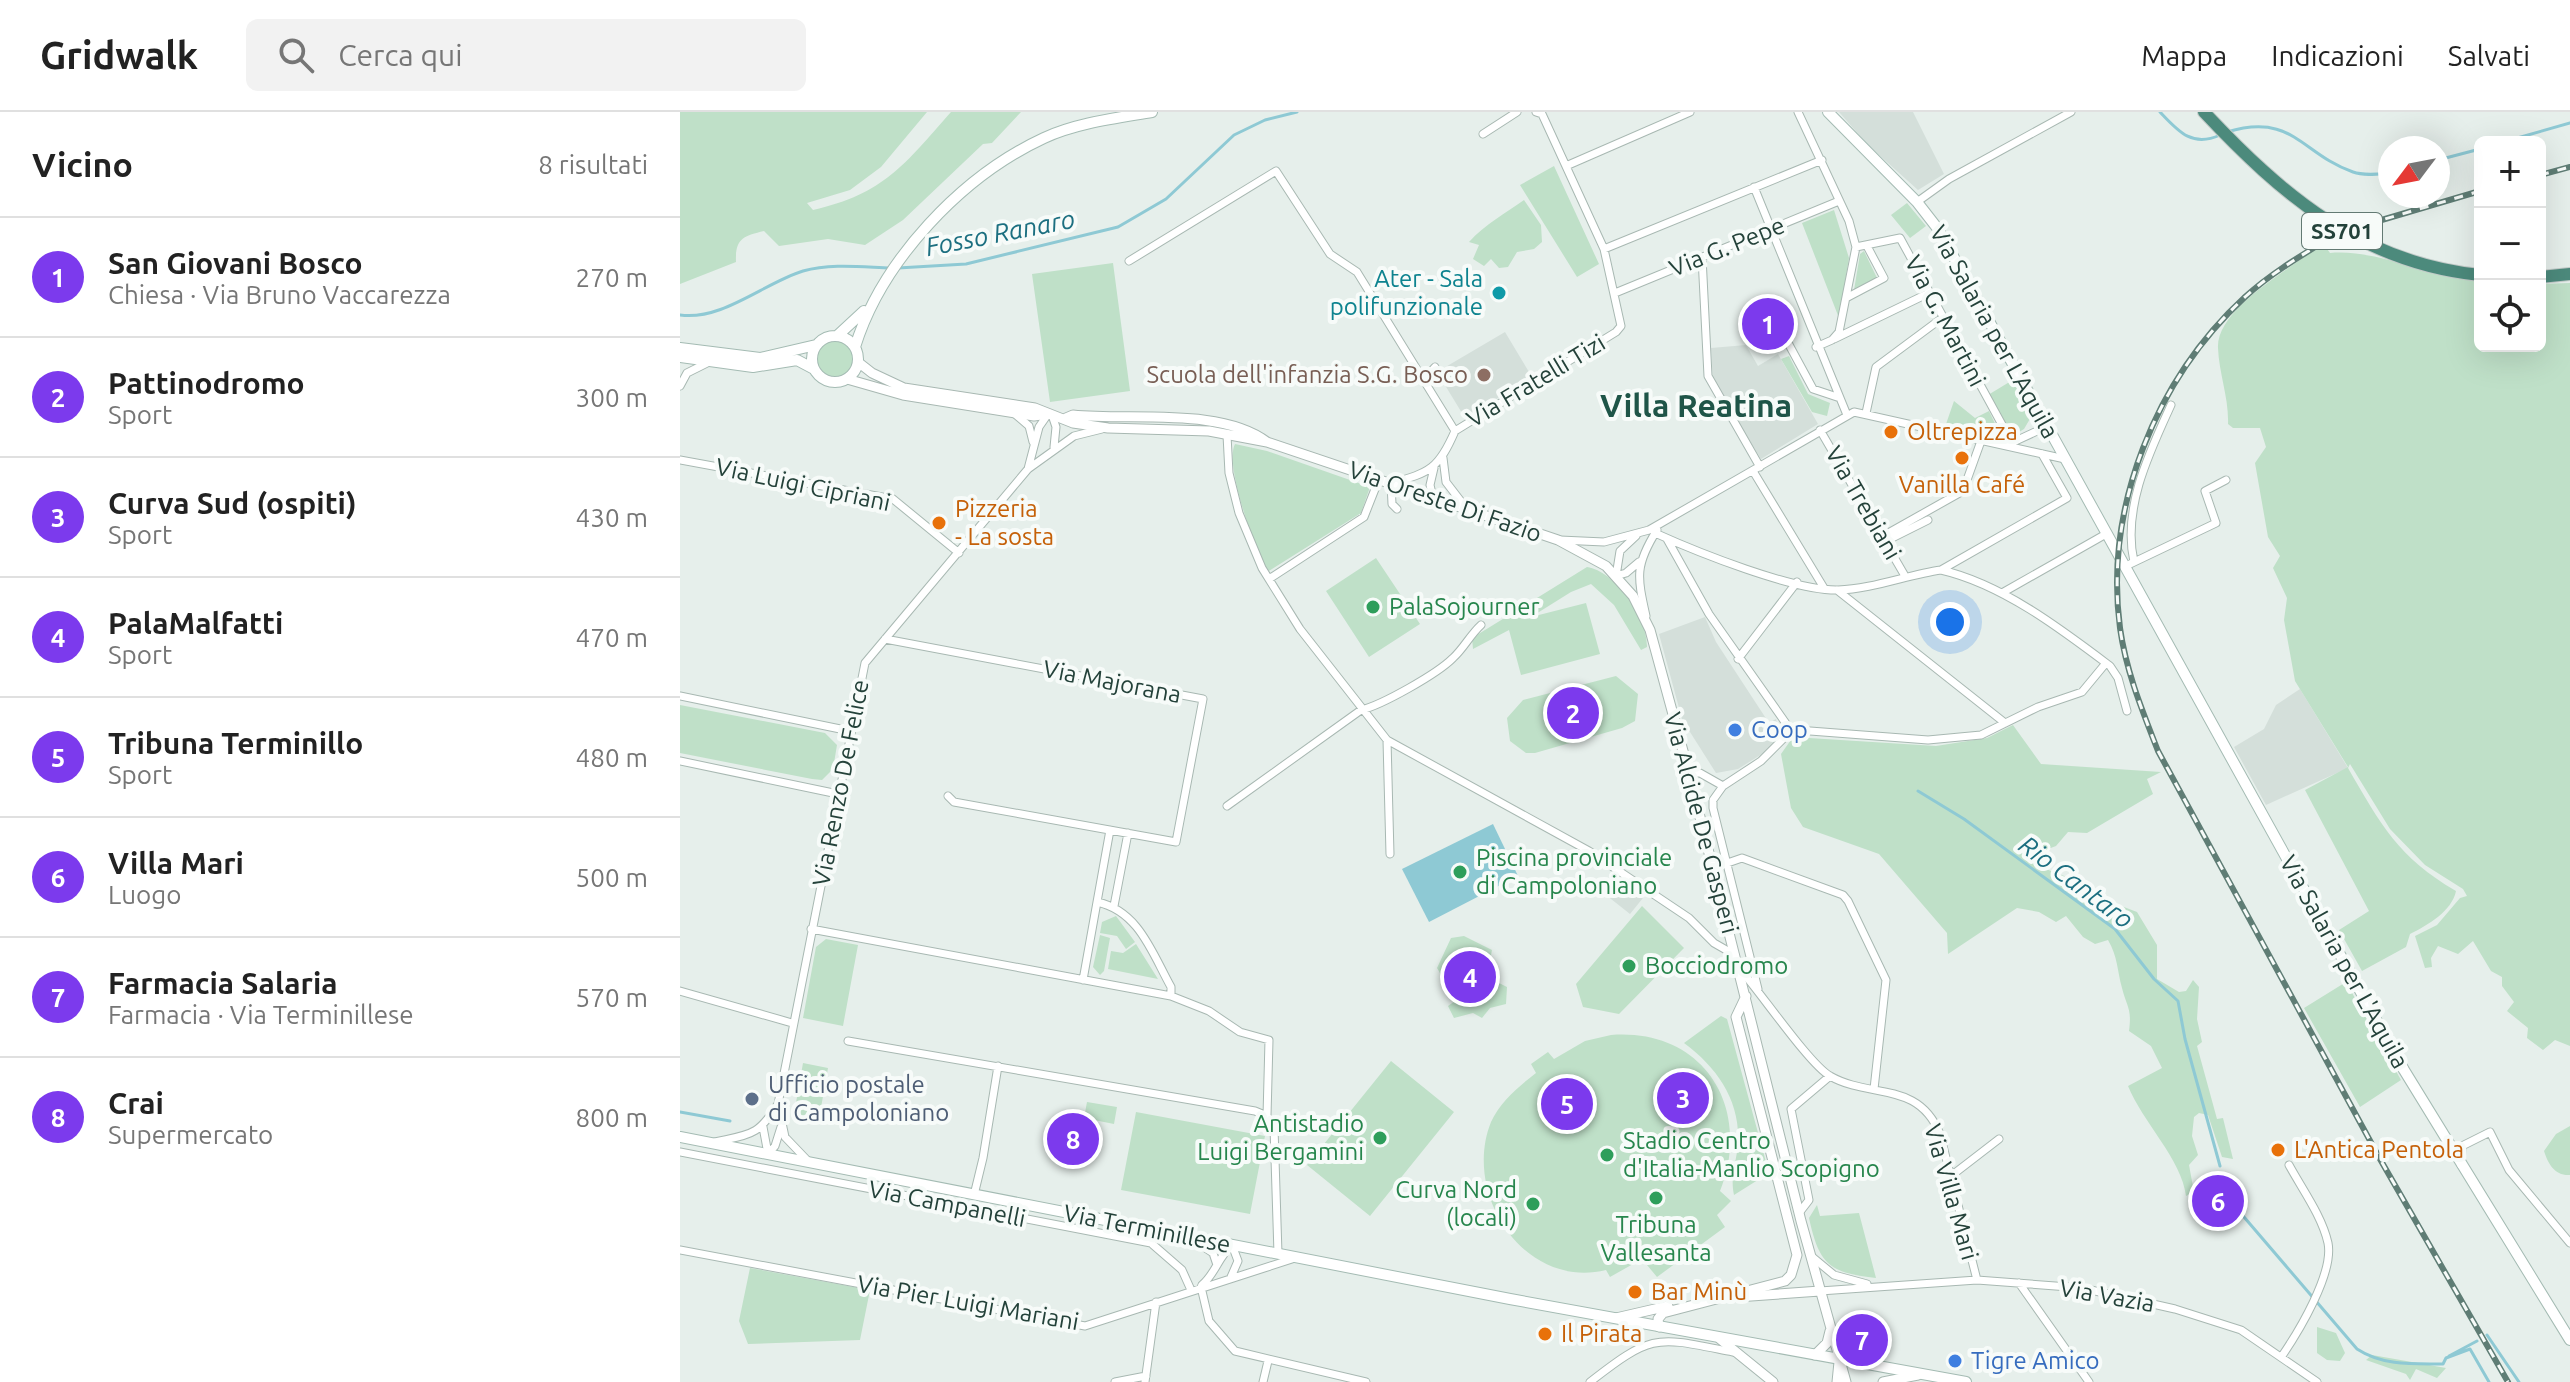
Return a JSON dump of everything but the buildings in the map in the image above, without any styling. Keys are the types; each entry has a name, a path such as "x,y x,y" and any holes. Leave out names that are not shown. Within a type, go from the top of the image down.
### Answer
{"highway":[{"name":"SS701","path":"2204,112 2293,199 2337,228 2407,259 2474,274"},
{"path":"2546,276 2570,274"}],"main road":[{"path":"680,357 753,367 797,360 827,381 847,379 858,362 855,347 875,301 909,250 958,193 1000,161 1047,136 1152,112"},
{"name":"Via Salaria per L'Aquila","path":"1828,112 1917,202 1938,229 2106,534 2130,569 2404,1070 2570,1340"},
{"path":"680,348 760,358 816,345 825,338 837,336 875,301"},
{"path":"837,336 855,347"},
{"path":"814,369 812,356 816,345"},
{"name":"Via Terminillese","path":"680,1137 1720,1339 1840,1359"},
{"path":"1840,1359 1966,1382"}],"street":[{"path":"1483,134 1517,112"},
{"path":"1566,166 1690,112"},
{"path":"1798,112 1822,160 1856,247 1843,319 1832,340"},
{"path":"1917,202 1949,179 2071,112"},
{"name":"Via Fratelli Tizi","path":"1455,431 1616,332 1621,316 1604,249 1542,113"},
{"path":"1604,249 1822,160"},
{"path":"1129,261 1276,171 1330,254 1357,272 1455,431 1443,458 1435,466 1418,476 1391,483 1392,504 1397,509"},
{"path":"1754,187 1813,328 1816,347 1847,415"},
{"name":"Via G. Pepe","path":"1615,293 1839,201"},
{"name":"Via G. Martini","path":"1856,247 1900,238 2007,444"},
{"path":"1848,297 1884,278 1867,246"},
{"path":"1702,257 1708,376 1756,469 1824,588"},
{"path":"1816,347 1929,293"},
{"path":"1866,413 1876,367 1942,318"},
{"path":"1787,341 1813,389 1837,397"},
{"path":"680,386 692,369 709,362"},
{"path":"858,362 879,377 904,388 1035,408 1050,415 1056,427 1054,449"},
{"path":"1423,380 1435,367"},
{"path":"847,379 903,395 1066,418"},
{"path":"2171,405 2151,447 2134,508 2130,569 2216,523 2205,491 2226,480"},
{"path":"1009,411 1029,426 1034,445"},
{"path":"1558,540 1604,542 1638,535 1661,525 1847,415 1866,413 2066,459"},
{"path":"1028,469 1034,445 1050,415"},
{"name":"Via Oreste Di Fazio","path":"1066,418 1073,415 1208,422 1255,433 1267,442"},
{"name":"Via Oreste Di Fazio","path":"1066,418 1073,423 1108,428 1227,435 1267,442 1558,540 1584,551 1616,576"},
{"path":"2007,444 2048,426"},
{"path":"1028,469 1074,436 1108,428"},
{"name":"Via Trebiani","path":"1820,430 1905,576"},
{"path":"1227,435 1229,473 1239,513 1269,579 1300,629 1387,740 1589,851 1689,918 1714,943 1735,955"},
{"path":"2039,453 2054,438"},
{"path":"1885,538 1963,491 1981,441"},
{"path":"1655,533 1688,548 1797,582 1837,590 1941,570 2067,498 2039,453"},
{"path":"1433,498 1444,474 1443,458"},
{"name":"Via Luigi Cipriani","path":"680,460 893,499 959,553"},
{"path":"1433,498 1430,485 1435,466"},
{"name":"Via Renzo De Felice","path":"810,1163 791,1147 778,1104 865,663 1028,469"},
{"path":"1444,474 1466,508"},
{"path":"1269,579 1364,517 1379,479"},
{"path":"1885,538 1928,520"},
{"path":"1616,576 1633,569 1661,525"},
{"path":"2002,593 2106,534"},
{"path":"1616,576 1620,551 1638,535"},
{"path":"1666,538 1738,659 1792,732"},
{"path":"1639,562 1637,574 1650,630"},
{"path":"1941,570 2002,593 2106,663 2118,678 2127,711"},
{"name":"Via Alcide De Gasperi","path":"1616,576 1633,596 1650,630 1799,1213 1846,1382"},
{"path":"1738,659 1797,582"},
{"path":"1837,590 2005,723"},
{"path":"1227,806 1361,710 1377,706 1454,658 1468,637 1481,625"},
{"name":"Via Majorana","path":"885,639 1203,699 1176,842 954,802 948,796"},
{"path":"1758,989 1713,808 1713,800 1723,786 1772,753 1792,732 1960,739 1981,735 2082,692 2106,663"},
{"path":"680,696 850,731"},
{"path":"1387,740 1390,854"},
{"path":"680,761 838,794"},
{"path":"1689,773 1700,773 1723,786"},
{"path":"1083,980 1110,830"},
{"path":"1114,906 1128,833"},
{"path":"1713,868 1742,858 1843,895 1848,901 1886,980 1874,1089"},
{"path":"1097,902 1114,906 1135,923 1171,987 1171,996"},
{"path":"811,929 1171,996 1209,1011 1240,1032 1269,1040 1267,1116 1274,1127 1278,1254"},
{"path":"1738,967 1830,1076 1791,1109 1809,1200 1799,1213"},
{"path":"680,991 792,1023"},
{"path":"1659,1327 1658,1319 1663,1313 1785,1281 1791,1275 1797,1255 1736,1017 1746,996"},
{"path":"848,1041 1255,1111 1267,1116"},
{"path":"974,1195 998,1066"},
{"name":"Via Villa Mari","path":"1830,1076 1904,1097 1928,1114 1940,1134 1977,1280"},
{"name":"Via Renzo De Felice","path":"763,1126 778,1104"},
{"path":"768,1154 775,1146 782,1125"},
{"path":"713,1143 763,1126 768,1154"},
{"path":"2461,1165 2462,1146 2490,1132 2509,1170 2570,1243"},
{"path":"1951,1176 1999,1139"},
{"name":"Via Campanelli","path":"680,1152 1151,1243 1165,1251 1182,1270 1191,1290"},
{"path":"2282,1356 2314,1299 2328,1262 2328,1241 2289,1165"},
{"path":"1187,1236 1209,1249 1217,1265"},
{"path":"1232,1245 1214,1274 1201,1287 1215,1331 1235,1351 1366,1382"},
{"path":"1231,1277 1238,1261 1232,1245"},
{"name":"Via Pier Luigi Mariani","path":"680,1250 1085,1326 1297,1258"},
{"name":"Via Vazia","path":"1811,1256 1834,1275 1876,1287"},
{"name":"Via Vazia","path":"1820,1291 1977,1280 2082,1288 2175,1309 2241,1330 2317,1382"},
{"path":"2019,1282 2089,1382"},
{"path":"1734,1296 1820,1291"},
{"path":"1615,1318 1693,1301 1703,1302"},
{"path":"1115,1382 1146,1379 1156,1302"},
{"path":"1815,1355 1827,1343 1831,1328"},
{"path":"1720,1339 1773,1382"},
{"path":"1590,1382 1635,1348 1652,1341 1690,1343 1735,1352"},
{"path":"1837,1382 1840,1359"},
{"path":"1263,1382 1268,1361"},
{"path":"1602,1373 1608,1382"},
{"path":"1883,1382 1926,1374"}],"shaded area":[{"path":"1839,112 1913,112 1944,174 1918,190 1868,145"},
{"name":"Scuola dell'infanzia S.G. Bosco","path":"1505,332 1532,377 1465,418 1437,372"},
{"path":"1746,345 1758,366 1778,354 1818,424 1761,459 1713,381 1711,348"},
{"path":"1705,617 1716,642 1769,723 1776,719 1779,732 1770,749 1738,769 1716,773 1690,732 1685,730 1659,634"},
{"path":"2300,689 2348,768 2266,805 2234,747 2264,729 2276,705"},
{"path":"1622,878 1647,893 1630,914 1606,895"}],"green space":[{"path":"680,112 927,112 881,167 850,190 807,203 813,210 876,186 906,162 951,112 1021,112 992,143 983,144 903,220 865,245 828,239 779,246 764,231 739,243 736,262 680,284"},
{"path":"1554,166 1599,264 1577,277 1520,185"},
{"path":"1524,200 1541,225 1542,242 1534,249 1517,252 1508,267 1499,268 1491,259 1484,266 1473,259 1479,245 1469,242"},
{"path":"1907,203 1926,226 1910,238 1891,215"},
{"path":"1834,210 1849,258 1839,318 1802,223"},
{"path":"2325,246 2330,253 2368,255 2474,280 2474,352 2546,352 2546,284 2570,283 2570,1046 2555,1040 2543,1050 2527,1038 2528,1028 2507,1011 2514,1002 2502,986 2502,977 2491,971 2473,941 2458,954 2438,946 2431,958 2432,967 2425,968 2415,936 2437,925 2460,898 2467,896 2463,889 2425,865 2390,829 2350,764 2348,768 2393,838 2419,865 2456,891 2444,911 2410,934 2406,947 2362,971 2339,930 2369,911 2305,790 2348,767 2295,681 2284,620 2287,598 2273,568 2280,556 2268,537 2255,463 2266,447 2260,428 2233,428 2228,424 2218,348 2220,334 2239,307 2311,252"},
{"path":"1864,251 1877,278 1854,290 1860,254"},
{"path":"1113,263 1130,391 1050,402 1032,274"},
{"path":"835,341 848,346 853,359 848,372 835,377 822,372 817,359 822,346"},
{"path":"1789,356 1808,394 1830,403 1827,416 1812,412 1781,359"},
{"path":"2016,378 2034,412 2024,429 2011,437 1988,395"},
{"path":"1954,401 1975,418 1989,411 2001,436 1946,424"},
{"path":"1235,444 1267,451 1370,487 1361,513 1269,571 1249,528 1237,488 1233,454"},
{"name":"PalaSojourner","path":"1376,558 1420,624 1369,657 1326,591"},
{"path":"1587,567 1608,577 1628,598 1642,623 1647,647 1641,650 1614,605 1591,584 1571,592 1531,617 1586,603 1600,654 1521,675 1509,630 1473,649 1472,638"},
{"path":"1616,676 1638,694 1635,721 1622,728 1535,753 1526,753 1510,741 1507,718 1523,700"},
{"path":"680,705 825,733 837,745 833,769 822,780 812,779 680,753"},
{"path":"2013,725 2041,764 2161,772 2147,779 2153,794 2087,833 2068,832 2056,846 2040,852 2046,869 2072,879 2090,894 2137,912 2157,945 2157,979 2179,992 2186,991 2193,980 2199,987 2197,1019 2202,1042 2197,1046 2217,1119 2223,1118 2233,1159 2222,1157 2208,1115 2199,1113 2194,1117 2192,1136 2198,1155 2189,1165 2194,1192 2186,1196 2170,1155 2128,1086 2162,1068 2151,1046 2129,1031 2128,1008 2116,958 2108,940 2095,944 2083,937 2066,916 2056,922 2039,912 2017,908 1948,954 1947,933 1879,854 1803,827 1791,808 1781,754 1793,737 1936,746 1987,738"},
{"name":"Bocciodromo","path":"1642,906 1684,948 1619,1014 1583,1007 1576,984"},
{"path":"1116,916 1135,942 1126,949 1117,936 1100,933 1102,922"},
{"path":"1100,935 1110,938 1104,971 1100,975 1093,967"},
{"path":"1464,936 1492,950 1490,960 1497,982 1507,987 1506,1004 1490,1008 1482,1018 1473,1013 1454,1018 1448,1006 1455,1001 1437,968 1451,938"},
{"path":"826,939 858,945 843,1026 803,1018 816,947"},
{"path":"1136,944 1158,979 1108,969 1111,951 1123,953"},
{"path":"2346,982 2401,1080 2360,1107 2304,1008"},
{"path":"1721,1016 1727,1019 1769,1173 1734,1195 1733,1176 1738,1145 1736,1114 1717,1075 1684,1043"},
{"name":"Stadio Centro d'Italia-Manlio Scopigno","path":"1611,1035 1644,1036 1672,1045 1695,1059 1713,1079 1725,1103 1730,1131 1729,1160 1720,1191 1731,1201 1717,1215 1725,1227 1657,1277 1642,1259 1610,1277 1606,1270 1576,1272 1549,1265 1526,1251 1507,1230 1493,1206 1485,1178 1484,1150 1491,1122 1505,1101 1536,1073 1531,1064 1548,1052 1554,1059 1585,1041"},
{"name":"Antistadio Luigi Bergamini","path":"1391,1061 1454,1112 1370,1216 1307,1165"},
{"path":"803,1063 828,1068 819,1119 794,1114"},
{"path":"1087,1102 1117,1107 1114,1124 1084,1118"},
{"path":"1136,1112 1265,1136 1250,1214 1121,1190"},
{"path":"2570,1126 2570,1175 2565,1175 2553,1168 2544,1151 2556,1134"},
{"path":"1817,1205 1820,1216 1859,1213 1876,1278 1837,1269 1822,1256 1809,1218"},
{"path":"750,1268 870,1290 860,1340 748,1344 739,1321"},
{"path":"2317,1327 2336,1333 2345,1353 2340,1361 2327,1360 2317,1353"},
{"path":"2372,1355 2446,1368 2437,1378 2416,1369 2410,1380 2406,1374 2366,1360"}],"water":[{"name":"Piscina provinciale di Campoloniano","path":"1493,824 1518,876 1429,922 1402,869"}],"waterway":[{"name":"Fosso Ranaro","path":"898,268 966,264 1118,227 1166,199 1234,135 1265,120 1297,112"},
{"name":"Fosso Ranaro","path":"2160,112 2186,136 2201,140 2220,135"},
{"name":"Fosso Ranaro","path":"2524,136 2570,123"},
{"name":"Fosso Ranaro","path":"2227,132 2249,127 2282,131 2353,172 2378,174"},
{"name":"Fosso Ranaro","path":"2450,157 2474,151"},
{"name":"Fosso Ranaro","path":"680,315 696,315 727,307 803,271 847,266 891,268"},
{"name":"Rio Cantaro","path":"1918,791 1964,819 2115,929 2154,979 2178,1001 2185,1039 2220,1166"},
{"path":"680,1112 730,1121"},
{"name":"Rio Cantaro","path":"2238,1210 2357,1349 2377,1359 2409,1364 2443,1364 2446,1358 2470,1349 2489,1382"},
{"name":"Rio Cantaro","path":"2487,1335 2519,1382"},
{"name":"Rio Cantaro","path":"2449,1356 2477,1341"}],"railway":[{"path":"2546,173 2570,167"},
{"path":"2368,224 2474,193"},
{"path":"2325,241 2273,274 2245,297 2213,330 2162,406 2143,448 2129,492 2120,537 2117,582 2120,628 2130,675 2158,751 2380,1159 2508,1382"}],"place":[{"name":"Ater - Sala polifunzionale","path":"1499,293"},
{"name":"San Giovani Bosco","path":"1768,324"},
{"name":"Scuola dell'infanzia S.G. Bosco","path":"1484,375"},
{"name":"Oltrepizza","path":"1891,432"},
{"name":"Vanilla Café","path":"1962,458"},
{"name":"Pizzeria - La sosta","path":"939,523"},
{"name":"PalaSojourner","path":"1373,607"},
{"name":"Pattinodromo","path":"1573,713"},
{"name":"Coop","path":"1735,730"},
{"name":"Piscina provinciale di Campoloniano","path":"1460,872"},
{"name":"Bocciodromo","path":"1629,966"},
{"name":"PalaMalfatti","path":"1470,977"},
{"name":"Curva Sud (ospiti)","path":"1683,1098"},
{"name":"Ufficio postale di Campoloniano","path":"752,1099"},
{"name":"Tribuna Terminillo","path":"1567,1104"},
{"name":"Antistadio Luigi Bergamini","path":"1380,1138"},
{"name":"Crai","path":"1073,1139"},
{"name":"L'Antica Pentola","path":"2278,1150"},
{"name":"Stadio Centro d'Italia-Manlio Scopigno","path":"1607,1155"},
{"name":"Tribuna Vallesanta","path":"1656,1198"},
{"name":"Villa Mari","path":"2218,1201"},
{"name":"Curva Nord (locali)","path":"1533,1204"},
{"name":"Bar Minù","path":"1635,1292"},
{"name":"Il Pirata","path":"1545,1334"},
{"name":"Farmacia Salaria","path":"1862,1340"},
{"name":"Tigre Amico","path":"1955,1361"}],"district":[{"name":"Villa Reatina","path":"1696,406"}]}
